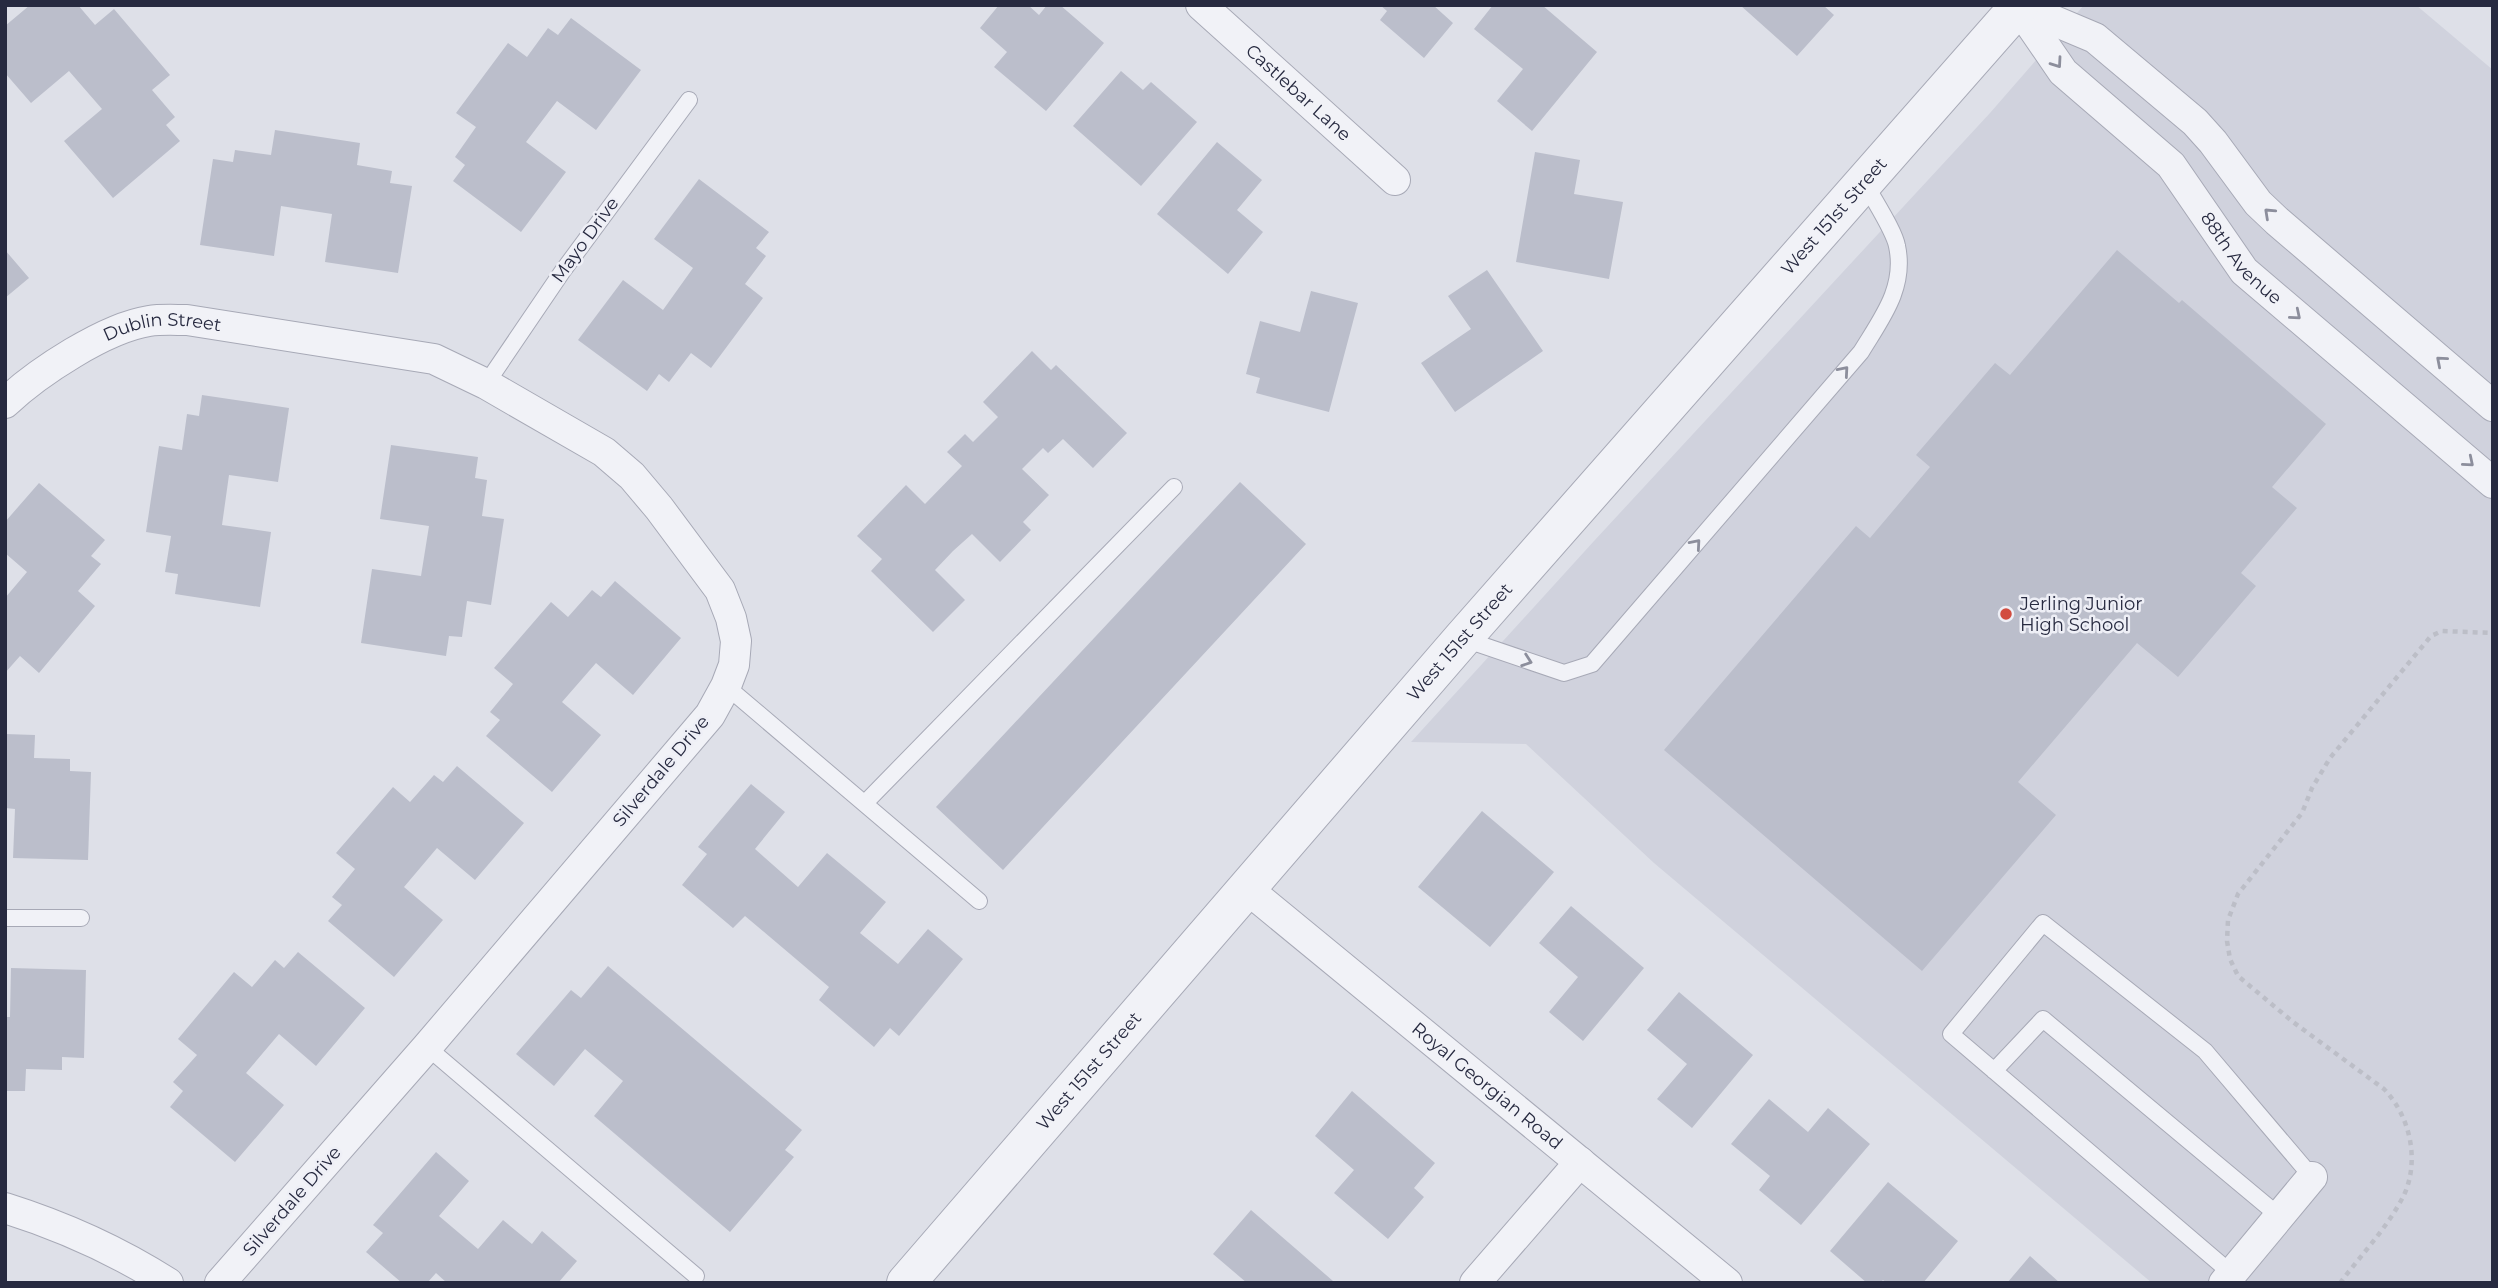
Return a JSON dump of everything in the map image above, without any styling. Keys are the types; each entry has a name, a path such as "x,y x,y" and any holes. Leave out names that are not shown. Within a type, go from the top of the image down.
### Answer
{"street":[{"name":"Castlebar Lane","path":"1201,5 1395,180"},
{"name":"West 151st Street","path":"906,1283 1462,639 2019,6"},
{"path":"2019,6 2095,38 2125,63 2194,122 2213,142 2258,203 2277,221 2493,406"},
{"name":"88th Avenue","path":"2019,6 2063,72 2171,165 2245,271 2493,483"},
{"name":"Dublin Street","path":"5,403 27,383 111,333 149,321 187,320 341,345"},
{"name":"Silverdale Drive","path":"220,1283 427,1047 710,715 734,665 736,641 731,618 720,590 659,508 632,476 604,452 486,384 434,359 341,345"},
{"name":"Royal Georgian Road","path":"1246,888 1727,1283"},
{"path":"1475,1283 1580,1162"},
{"path":"2227,1278 2312,1177"},
{"path":"10,1218 87,1240 141,1266 168,1283"}],"lane":[{"name":"Mayo Drive","path":"486,384 562,272 689,100"},
{"path":"1462,639 1564,673 1592,664 1861,352 1882,318 1898,284 1897,245 1864,182"},
{"path":"865,803 1174,487"},
{"path":"726,686 979,901"},
{"path":"5,918 81,918"},
{"path":"2227,1278 1951,1034 2043,923 2205,1051 2312,1177"},
{"path":"1994,1071 2043,1019 2279,1216"},
{"path":"427,1047 696,1276"}],"path":[{"path":"2340,1283 2404,1193 2409,1177 2411,1140 2396,1101 2384,1089 2293,1023 2238,976 2230,958 2228,920 2238,894 2302,813 2312,788 2330,758 2431,636 2442,631 2493,633"}],"shaded area":[{"path":"2084,5 2416,5 2493,70 2493,1283 2152,1283 1654,863 1526,744 1411,742 1990,113"}],"building":[{"path":"30,5 78,5 95,25 114,9 170,75 152,90 175,117 166,125 180,141 113,198 64,141 102,109 69,71 31,103 5,73 5,26"},
{"path":"999,5 1028,5 1039,15 1047,5 1060,5 1104,43 1046,111 994,67 1007,52 980,28"},
{"path":"1380,5 1433,5 1453,23 1424,58 1380,20 1387,11"},
{"path":"1493,5 1542,5 1597,52 1532,131 1497,101 1523,69 1474,29"},
{"path":"1740,5 1823,5 1834,15 1797,56"},
{"path":"571,18 641,70 596,130 557,101 526,142 566,172 521,232 453,181 465,165 455,157 476,127 456,113 508,43 527,57 548,28 558,35"},
{"path":"1121,71 1143,90 1151,82 1197,122 1141,186 1073,126"},
{"path":"275,130 360,143 357,165 392,171 390,183 412,186 398,273 325,262 332,214 281,206 274,256 200,245 213,159 233,162 235,150 271,155"},
{"path":"1217,142 1262,180 1237,210 1263,232 1228,274 1157,214"},
{"path":"1535,152 1580,160 1574,194 1623,202 1609,279 1516,262"},
{"path":"699,179 769,232 756,248 766,256 745,284 763,298 711,368 691,353 669,382 659,374 647,391 578,340 623,280 663,310 693,268 654,239"},
{"path":"5,250 29,278 5,298"},
{"name":"Jerling Junior High School","path":"2117,250 2179,303 2182,300 2326,424 2272,487 2297,508 2241,573 2256,586 2178,677 2137,643 2018,782 2056,815 1922,971 1664,750 1856,526 1870,538 1930,467 1916,455 1995,363 2010,375"},
{"path":"1487,270 1543,351 1455,412 1421,363 1471,329 1448,296"},
{"path":"1311,291 1358,303 1329,412 1256,393 1260,378 1246,374 1260,321 1300,332"},
{"path":"1032,351 1051,370 1056,365 1127,433 1093,468 1063,439 1048,453 1043,448 1022,469 1049,495 1023,522 1031,530 1000,562 972,534 953,551 935,570 965,600 933,632 871,571 882,559 857,536 906,485 925,504 962,466 947,452 965,434 973,442 998,417 983,402"},
{"path":"202,395 289,408 278,482 229,475 222,525 271,532 260,607 175,594 178,574 165,572 171,536 146,532 159,446 182,450 187,414 199,416"},
{"path":"391,445 478,457 475,478 487,480 482,516 504,519 491,605 467,601 462,637 449,636 446,656 361,643 372,569 421,576 429,526 380,519"},
{"path":"1240,482 1306,544 1003,870 936,807"},
{"path":"39,483 105,540 91,556 101,564 78,591 95,606 39,673 20,656 5,673 5,598 27,572 5,553 5,522"},
{"path":"615,581 681,638 633,695 596,663 562,702 601,735 552,792 486,736 500,720 490,712 513,684 494,668 551,602 568,617 592,590 601,597"},
{"path":"5,734 35,735 34,758 70,759 70,771 91,772 88,860 13,858 15,809 5,808"},
{"path":"457,766 524,823 475,880 437,848 404,887 443,920 394,977 328,921 342,905 332,897 355,869 336,853 393,787 410,802 434,775 443,782"},
{"path":"751,784 785,812 755,849 798,887 827,853 886,902 860,933 898,964 928,929 963,959 899,1036 890,1028 874,1047 819,1000 829,987 745,916 733,928 682,885 707,854 698,847"},
{"path":"1482,811 1554,872 1490,947 1418,887"},
{"path":"1571,906 1644,968 1583,1041 1549,1012 1578,977 1539,943"},
{"path":"298,952 365,1008 316,1066 279,1034 246,1073 284,1105 235,1162 170,1107 183,1091 173,1082 197,1055 178,1039 234,972 252,987 275,960 284,968"},
{"path":"608,966 802,1130 785,1150 794,1157 730,1232 594,1116 623,1081 585,1049 554,1086 516,1054 571,990 581,998"},
{"path":"11,968 86,970 84,1058 62,1057 62,1070 26,1069 25,1091 5,1091 5,1017 10,1017"},
{"path":"1679,992 1753,1055 1692,1128 1657,1099 1687,1064 1647,1030"},
{"path":"1352,1091 1435,1163 1414,1188 1424,1197 1388,1239 1334,1193 1354,1170 1315,1136"},
{"path":"1769,1099 1808,1132 1828,1108 1870,1144 1801,1225 1759,1190 1770,1176 1731,1144"},
{"path":"436,1152 469,1181 439,1216 478,1249 503,1220 532,1244 542,1231 577,1261 558,1283 447,1283 436,1273 427,1283 402,1283 366,1252 383,1233 373,1225"},
{"path":"1888,1182 1958,1241 1923,1283 1886,1283 1883,1280 1880,1283 1867,1283 1830,1251"},
{"path":"1251,1210 1333,1281 1332,1283 1247,1283 1213,1254"},
{"path":"2030,1256 2060,1283 2007,1283"}],"place":[{"name":"Jerling Junior High School","path":"2006,614"}]}
